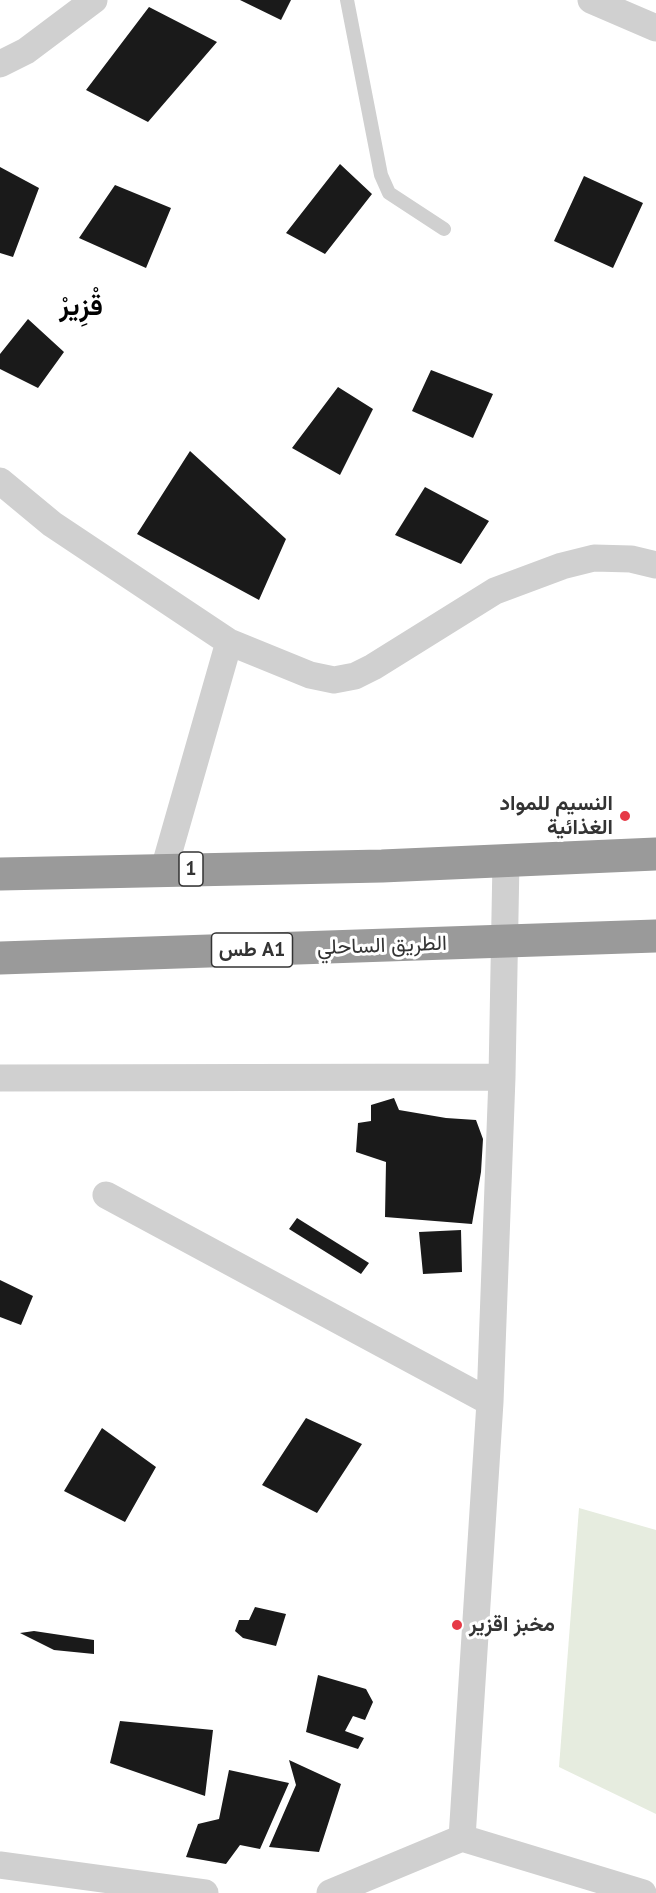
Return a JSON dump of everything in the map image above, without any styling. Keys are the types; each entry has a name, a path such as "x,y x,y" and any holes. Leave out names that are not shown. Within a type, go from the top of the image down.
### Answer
{"highway":[{"name":"1","path":"0,874 165,869 370,867 656,854"},
{"name":"الطريق الساحلي","path":"0,958 504,943 656,936"}],"street":[{"path":"0,63 26,51 94,0"},
{"path":"591,0 656,28"},
{"path":"0,482 52,524 229,642 310,675 334,680 355,676 373,668 495,591 562,566 594,558 631,559 656,565"},
{"path":"165,869 229,642"},
{"path":"462,1839 490,1402 502,1077 506,861"},
{"path":"0,1078 502,1077"},
{"path":"106,1195 490,1402"},
{"path":"330,1893 462,1839 583,1884 643,1893"},
{"path":"0,1865 55,1882 205,1893"}],"lane":[{"path":"347,0 381,175 389,192 444,229"}],"shaded area":[{"path":"579,1508 656,1530 656,1814 559,1767"}],"building":[{"path":"240,0 291,0 281,20"},
{"path":"149,7 217,42 148,122 86,90"},
{"path":"340,164 372,194 325,254 286,233"},
{"path":"0,167 39,188 13,257 0,253"},
{"path":"584,176 643,203 613,268 554,241"},
{"path":"115,185 171,208 146,268 79,238"},
{"path":"28,319 64,352 38,388 0,369 0,354"},
{"path":"431,370 493,394 473,438 412,411"},
{"path":"338,387 373,409 340,475 292,448"},
{"path":"190,451 286,539 259,600 137,534"},
{"path":"425,487 489,521 461,564 395,535"},
{"path":"394,1098 399,1110 446,1118 476,1120 483,1139 481,1172 472,1224 385,1217 386,1162 356,1152 358,1123 371,1121 371,1105"},
{"path":"297,1218 369,1263 361,1274 289,1229"},
{"path":"461,1230 462,1272 423,1274 419,1232"},
{"path":"0,1280 33,1296 21,1325 0,1317"},
{"path":"306,1418 362,1444 317,1513 262,1485"},
{"path":"102,1428 156,1467 125,1522 64,1491"},
{"path":"255,1607 286,1614 276,1646 243,1638 235,1631 239,1620 249,1620"},
{"path":"34,1631 94,1640 94,1654 54,1650 20,1633"},
{"path":"318,1675 366,1689 373,1702 365,1720 353,1716 345,1731 364,1738 358,1749 306,1732"},
{"path":"120,1721 213,1730 205,1796 110,1763"},
{"path":"289,1760 341,1784 319,1852 269,1847 296,1785"},
{"path":"229,1770 289,1783 260,1849 240,1845 226,1864 186,1857 198,1824 219,1819"}],"place":[{"name":"النسيم للمواد الغذائية","path":"625,816"},
{"name":"مخبز اقزير","path":"457,1625"}],"district":[{"name":"قْزِيرْ","path":"81,307"}]}
